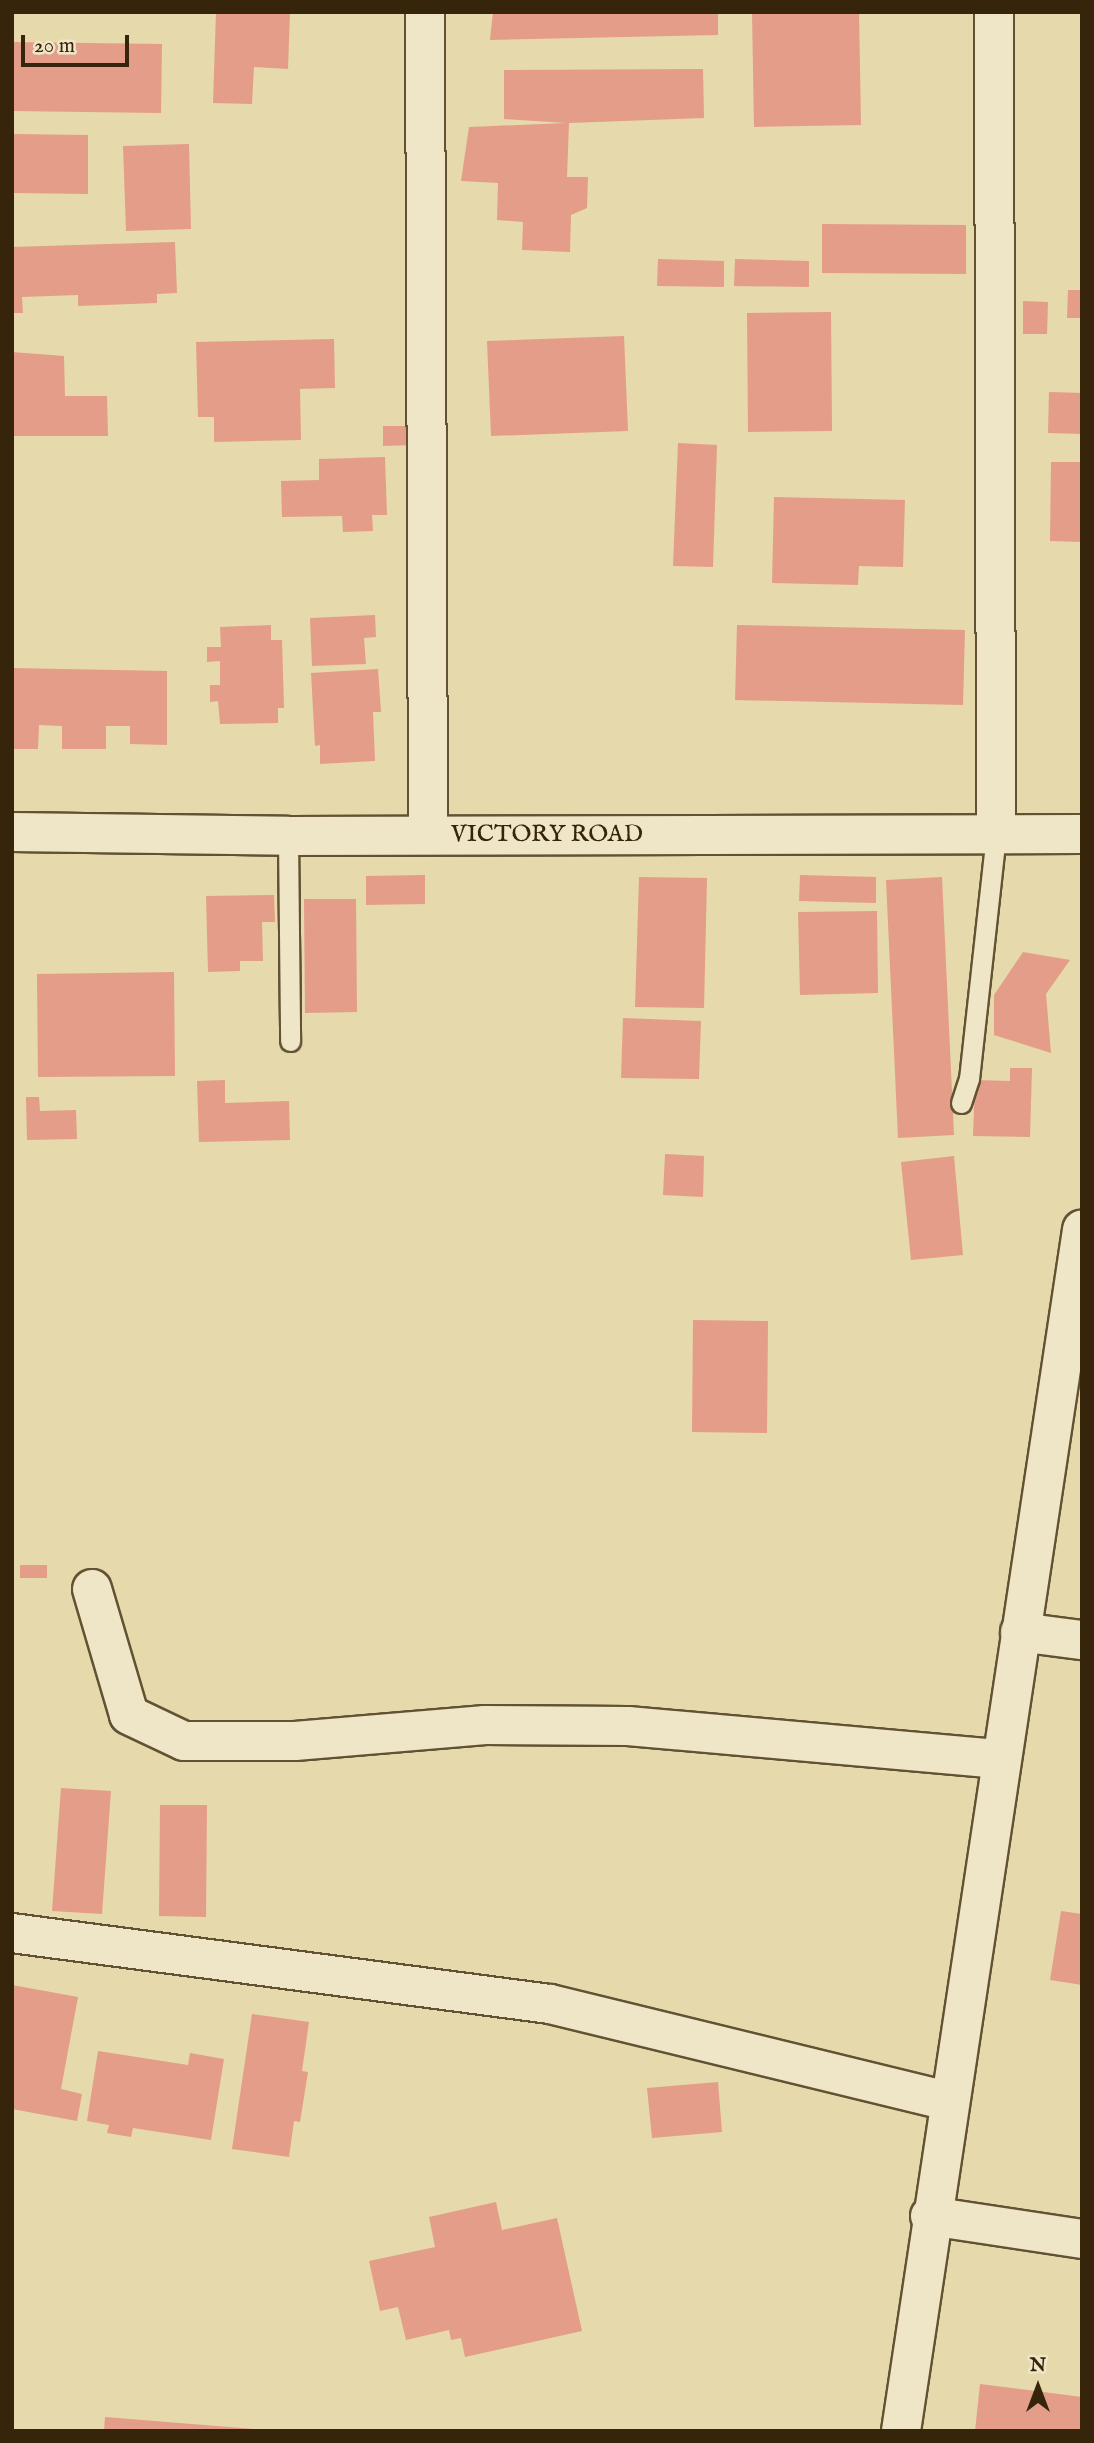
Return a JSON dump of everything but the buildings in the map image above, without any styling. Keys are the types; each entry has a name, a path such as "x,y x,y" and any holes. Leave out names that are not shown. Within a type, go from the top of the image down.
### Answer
{"street":[{"path":"425,12 428,835"},
{"path":"994,12 996,835"},
{"name":"VICTORY ROAD","path":"12,831 288,836 1082,834"},
{"path":"901,2431 930,2216 1082,1230"},
{"path":"92,1589 129,1715 184,1741 295,1741 485,1725 628,1726 1000,1759"},
{"path":"1020,1632 1082,1640"},
{"path":"12,1933 550,2004 948,2102"},
{"path":"930,2216 1082,2239"}],"lane":[{"path":"961,1103 969,1079 996,835"},
{"path":"288,836 290,1041"}]}
